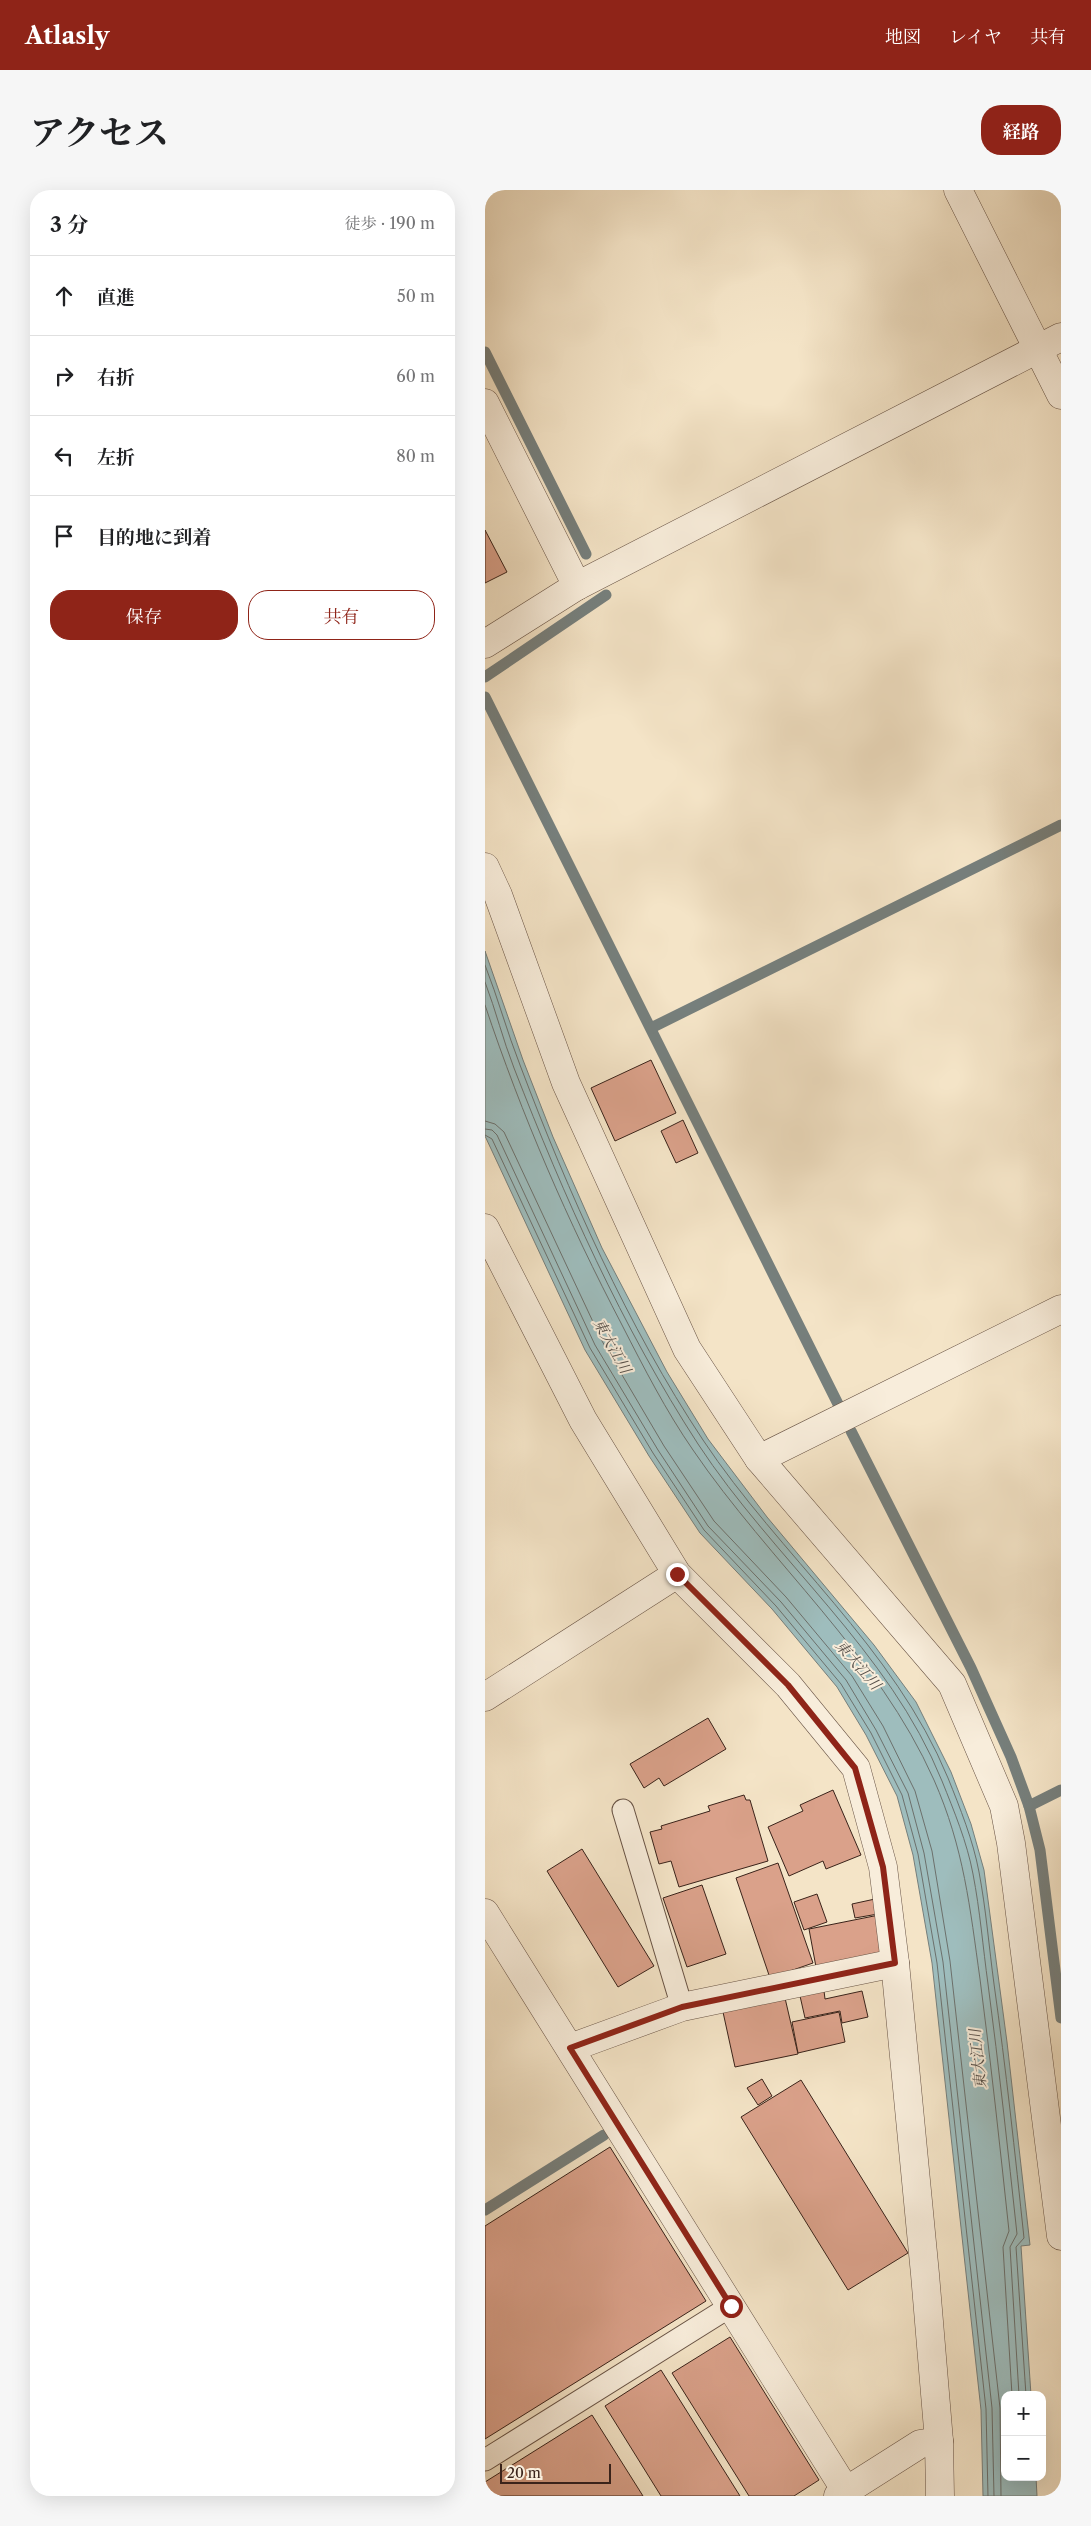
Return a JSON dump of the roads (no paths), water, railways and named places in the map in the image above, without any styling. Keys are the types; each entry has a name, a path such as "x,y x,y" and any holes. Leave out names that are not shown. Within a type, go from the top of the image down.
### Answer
{"street":[{"path":"958,190 1049,343 1061,395"},
{"path":"485,644 577,586 1049,343"},
{"path":"485,403 577,586"},
{"path":"485,867 498,895 566,1083 687,1349 759,1459 951,1684 1003,1806 1011,1844 1061,2236"},
{"path":"485,1228 583,1420 677,1574 788,1685 855,1768 883,1867 895,1963 939,2441 941,2496"},
{"path":"759,1459 1061,1309"},
{"path":"485,1697 677,1574"},
{"path":"485,1913 731,2306 842,2493 920,2444 939,2441"},
{"path":"570,2048 682,2007 895,1963"}],"lane":[{"path":"623,1810 682,2007"},
{"path":"485,2460 731,2306"}],"water":[{"name":"東大江川","path":"485,951 523,1060 553,1137 602,1248 667,1372 708,1439 767,1517 874,1645 916,1702 951,1772 971,1824 984,1870 1007,2042 1030,2245 1021,2246 1031,2391 1001,2391 1001,2481 1036,2481 1037,2496 983,2496 981,2410 932,1963 913,1855 897,1796 866,1735 837,1687 772,1609 700,1533 649,1456 585,1350 485,1136"}],"waterway":[{"path":"485,352 586,554"},
{"path":"485,677 606,595"},
{"path":"485,697 839,1406"},
{"path":"651,1028 1061,825"},
{"path":"851,1431 971,1668 1011,1757 1029,1806 1040,1850 1061,2018"},
{"path":"1029,1806 1061,1790"},
{"path":"485,2210 604,2135"}]}
